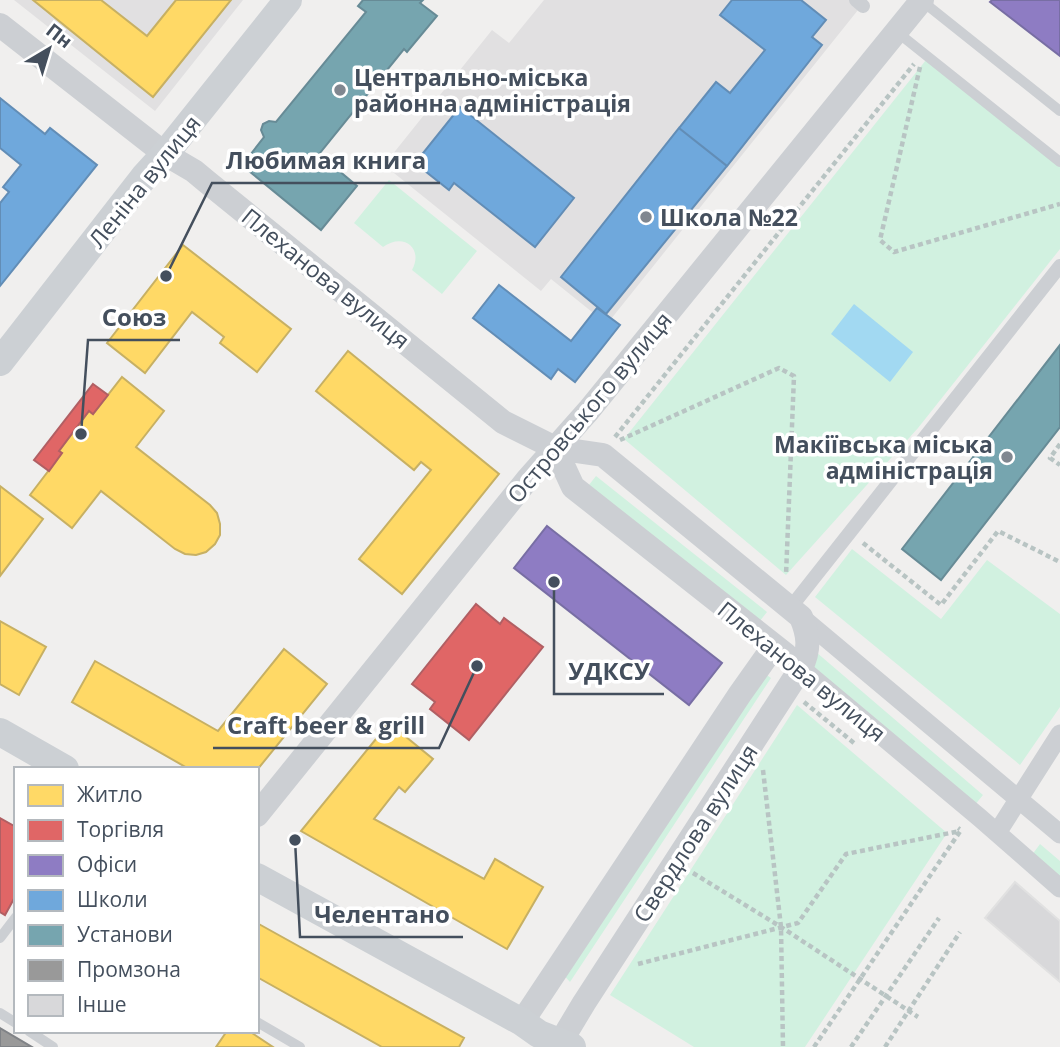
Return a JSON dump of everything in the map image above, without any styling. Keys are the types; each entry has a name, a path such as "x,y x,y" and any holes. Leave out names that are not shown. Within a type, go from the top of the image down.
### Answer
{"main road":[{"name":"Леніна вулиця","path":"0,362 144,177 288,0"},
{"path":"0,732 61,767"},
{"path":"259,878 545,1039"}],"street":[{"name":"Островського вулиця","path":"259,813 510,501 589,410 922,0"},
{"name":"Плеханова вулиця","path":"0,25 165,154 194,171 503,422 555,448 604,455 1060,834"},
{"path":"796,612 849,532 1060,265"},
{"name":"Плеханова вулиця","path":"555,448 573,487 801,668 1060,888"},
{"name":"Свердлова вулиця","path":"545,1039 584,1003 801,668 807,655 808,644 807,634 796,612"},
{"name":"Свердлова вулиця","path":"545,1039 740,694 774,646"},
{"path":"997,833 1060,734"}],"lane":[{"path":"922,0 1060,111"},
{"path":"897,32 1060,162"},
{"path":"0,938 14,920"},
{"path":"259,1023 300,1047"},
{"path":"32,1033 53,1047"}],"path":[{"path":"923,53 880,240 894,252 1060,204"},
{"path":"781,582 786,575 794,376 779,368 624,439 611,442 923,53"},
{"path":"1060,444 1050,458 1060,465"},
{"path":"849,532 941,605 998,531 1060,562"},
{"path":"796,695 860,748"},
{"path":"762,762 781,927 783,1047"},
{"path":"952,823 961,830"},
{"path":"629,966 798,923 846,854 961,830"},
{"path":"814,1047 961,830"},
{"path":"684,867 918,1017"},
{"path":"851,1047 939,918"},
{"path":"885,1047 960,932"}],"shaded area":[{"path":"14,0 243,0 155,111"},
{"path":"544,0 866,0 607,324 551,279 541,291 384,165 492,30 509,43"}],"green space":[{"path":"926,60 1060,166 1060,249 918,428 786,575 624,439"},
{"path":"389,180 477,251 442,294 412,270 415,255 410,245 398,241 383,247 354,223"},
{"path":"596,476 767,612 756,626 585,490"},
{"path":"852,549 941,619 987,560 1060,614 1060,707 1020,765 815,597"},
{"path":"816,652 983,795 974,806 810,669"},
{"path":"761,671 771,678 570,982 560,971"},
{"path":"797,705 947,833 805,1047 694,1047 610,995"},
{"path":"1040,844 1060,861 1060,885 1029,859"}],"water":[{"path":"854,304 913,352 890,382 831,334"}],"building: Житло":[{"path":"33,0 101,0 147,36 176,0 231,0 153,97"},
{"path":"183,245 291,329 257,372 220,343 224,337 192,312 145,373 107,343"},
{"path":"348,351 499,474 402,594 359,559 431,470 421,462 414,470 316,391"},
{"path":"122,377 164,411 136,447 217,513 220,535 206,552 185,554 175,549 101,491 72,528 30,495 89,411 93,414"},
{"path":"0,486 43,519 0,576"},
{"path":"0,621 46,647 19,695 0,684"},
{"path":"284,649 327,684 259,768 186,767 72,702 95,661 218,731"},
{"path":"389,723 433,759 405,792 399,787 374,819 484,879 495,859 543,887 507,949 301,831"},
{"path":"259,924 464,1038 459,1047 382,1047 259,978"},
{"path":"226,1033 252,1033 273,1047 216,1047"}],"building: Торгівля":[{"path":"93,384 108,395 93,414 89,411 59,451 62,453 49,471 34,460"},
{"path":"476,604 500,624 504,618 543,647 469,740 430,709 435,702 412,684"},
{"path":"0,818 14,826 14,899 5,915 0,912"}],"building: Офіси":[{"path":"1060,0 1060,56 990,2"},
{"path":"547,526 722,663 689,705 514,568"}],"building: Школи":[{"path":"732,0 801,0 826,20 812,37 822,45 727,166 679,128 716,82 730,93 765,50 720,15"},
{"path":"0,98 45,134 50,128 97,165 0,286 0,203 9,192 3,187 21,165 0,148"},
{"path":"460,107 574,198 535,247 454,183 449,190 415,163"},
{"path":"679,128 727,166 606,314 561,277"},
{"path":"499,285 571,341 597,308 620,325 575,382 558,369 551,379 473,318"}],"building: Установи":[{"path":"363,0 423,0 420,3 437,16 407,52 404,49 319,154 357,186 321,230 249,171 254,165 247,159 264,137 261,130 263,124 276,122 366,12 358,6"},
{"path":"1060,345 1060,427 941,580 902,549"}],"building: Промзона":[{"path":"0,1028 32,1047 0,1047"}],"building: Інше":[{"path":"1015,882 1060,921 1060,982 985,918"}],"place":[{"name":"Центрально-міська районна адміністрація","path":"340,90"},
{"name":"Школа №22","path":"646,217"},
{"name":"Любимая книга","path":"166,276"},
{"name":"Союз","path":"81,434"},
{"name":"Макіївська міська адміністрація","path":"1007,457"},
{"name":"УДКСУ","path":"554,582"},
{"name":"Craft beer & grill","path":"477,666"},
{"name":"Челентано","path":"295,840"}]}
